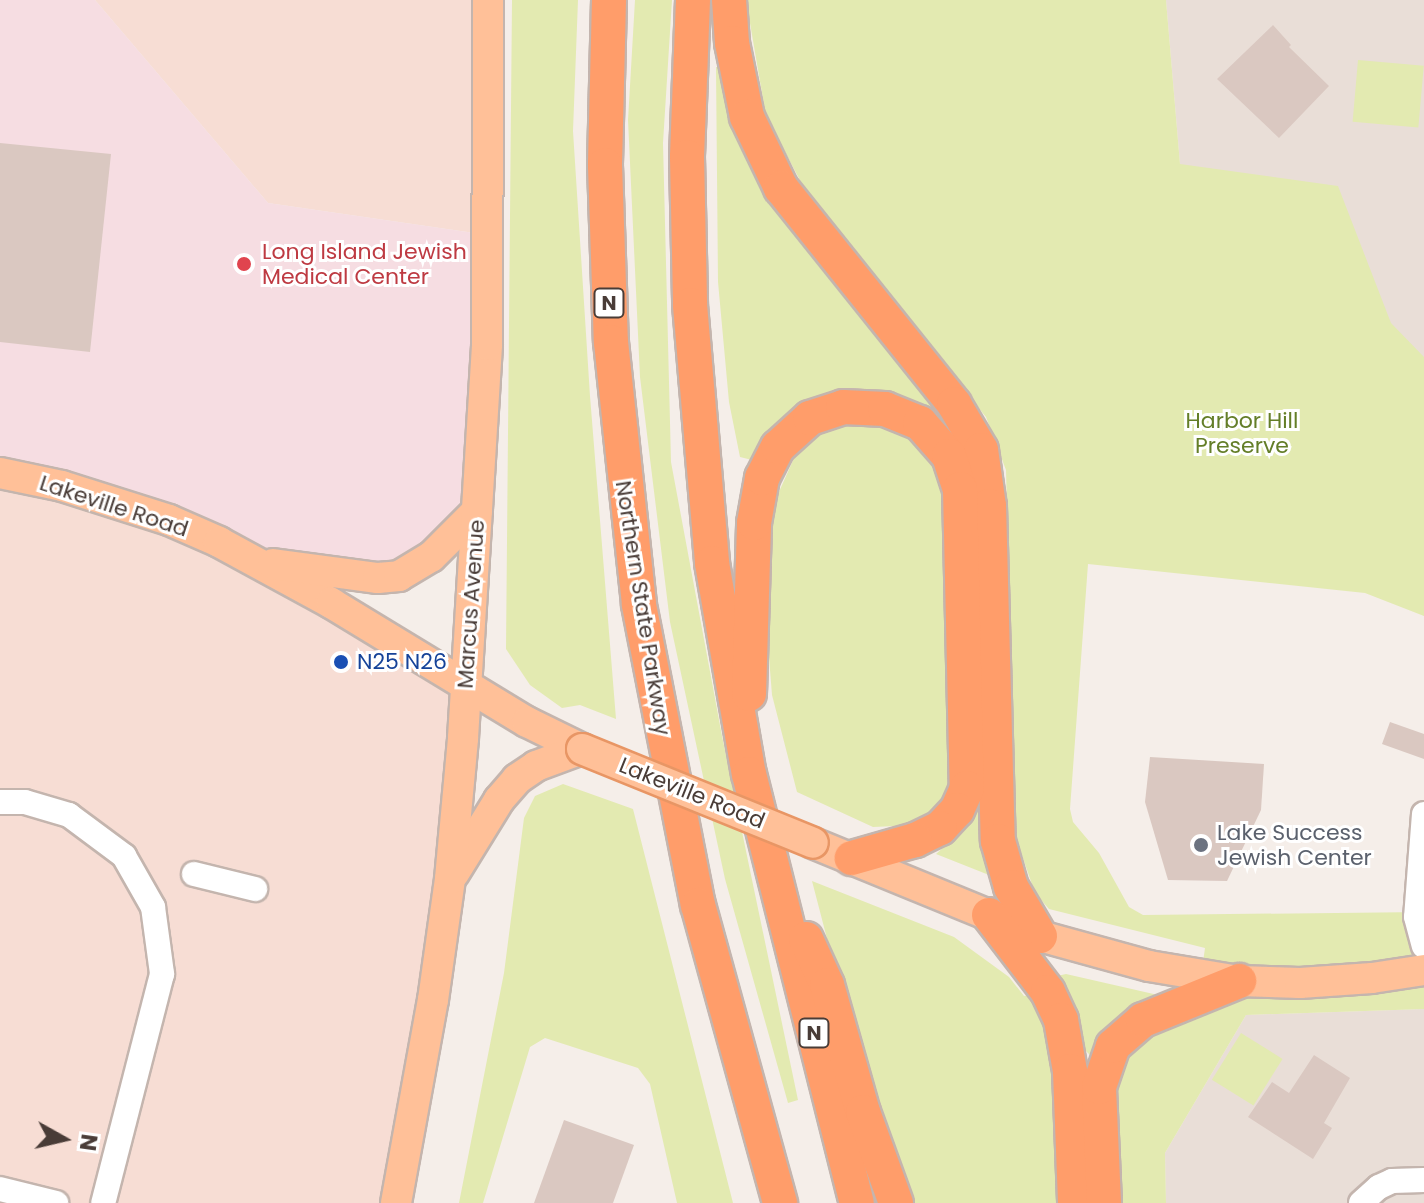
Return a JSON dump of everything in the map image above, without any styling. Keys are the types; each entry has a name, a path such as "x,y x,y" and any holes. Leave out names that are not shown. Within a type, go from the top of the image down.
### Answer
{"highway":[{"name":"Northern State Parkway","path":"609,0 605,165 610,327 618,430 637,590 654,693 698,905 780,1203"},
{"name":"N","path":"693,0 687,157 695,387 712,563 749,774 857,1203"},
{"path":"729,0 732,43 747,117 781,188 954,404 981,450 989,506 998,841 1011,887 1040,936"},
{"path":"749,774 750,568 756,505 766,468 787,436 820,413 843,407 871,407 910,418 929,431 943,448 960,489 967,788 957,810 940,828 915,840 852,858"},
{"path":"771,864 827,985 863,1112 896,1203"},
{"path":"989,915 1048,992 1061,1020 1070,1071 1075,1203"},
{"path":"1104,1203 1099,1087 1113,1046 1143,1020 1239,981"},
{"path":"757,1122 767,1203"}],"main road":[{"name":"Marcus Avenue","path":"396,1203 433,1000 450,879 466,685 487,345 488,0"},
{"name":"Lakeville Road","path":"0,473 62,486 169,520 255,562 527,722 582,749 1040,936 1149,966 1239,981 1335,981 1424,970"},
{"path":"255,562 378,578 399,576 431,557 477,511"},
{"path":"450,879 499,800 517,779 549,760 582,749"}],"street":[{"path":"0,802 25,802 69,815 124,856 153,907 162,974 103,1203"},
{"path":"1424,814 1416,917 1424,946"},
{"path":"194,874 255,889"},
{"path":"1361,1203 1379,1187 1392,1181 1424,1180"},
{"path":"0,1189 56,1203"}],"shaded area":[{"name":"Long Island Jewish Medical Center","path":"0,0 95,0 268,203 488,235 477,511 420,566 255,562 0,473"},
{"path":"95,0 488,0 488,235 268,203"},
{"path":"1166,0 1424,0 1424,616 1180,164"},
{"path":"0,473 169,520 466,685 396,1203 0,1203"},
{"path":"1424,1009 1424,1203 1166,1203 1165,1153 1246,1015"}],"green space":[{"path":"512,0 578,0 573,131 616,719 580,705 562,708 530,685 506,649"},
{"path":"635,0 672,0 663,143 671,462 722,736 798,1100 788,1103 725,879 670,622 640,377 628,120"},
{"name":"Harbor Hill Preserve","path":"746,0 1166,0 1180,164 1338,186 1391,323 1424,357 1424,616 1365,593 1088,564 1070,809 1073,822 1099,853 1129,907 1143,915 1424,912 1424,1009 1246,1015 1165,1153 1166,1203 1122,1203 1116,1105 1121,1065 1146,1034 1196,1012 1205,948 1049,909 1035,893 1015,835 1006,470 986,417 812,203 766,116"},
{"path":"1358,60 1424,66 1418,128 1353,122"},
{"path":"716,67 723,67 739,129 954,417 945,425 915,405 874,390 838,392 756,461 740,457 729,402 718,282"},
{"path":"840,419 883,419 920,443 949,490 953,802 899,833 896,826 873,827 797,792 772,695 764,595 774,503 803,438"},
{"path":"563,784 633,809 733,1203 677,1203 650,1084 638,1068 545,1038 530,1047 483,1203 459,1203 504,973 524,818 535,796"},
{"path":"988,797 989,875 936,854 969,825 981,798"},
{"path":"812,881 954,937 1009,977 1024,996 1038,994 1057,1045 1064,1203 912,1203 867,1092"},
{"path":"1066,974 1158,995 1096,1061 1083,1048 1080,1020 1057,976"},
{"path":"1241,1033 1283,1059 1253,1106 1212,1080"}],"building":[{"path":"1273,25 1291,45 1289,47 1329,86 1279,138 1217,79"},
{"path":"0,143 111,154 90,352 0,342"},
{"path":"1390,722 1424,734 1424,759 1382,744"},
{"name":"Lake Success Jewish Center","path":"1150,757 1264,764 1261,810 1227,881 1168,880 1145,802"},
{"path":"1314,1055 1350,1078 1324,1123 1332,1128 1313,1159 1248,1117 1272,1082 1289,1093"},
{"path":"564,1120 634,1145 613,1203 534,1203"}],"place":[{"name":"Long Island Jewish Medical Center","path":"244,264"},
{"name":"N25 N26","path":"341,662"},
{"name":"Lake Success Jewish Center","path":"1201,845"}]}
